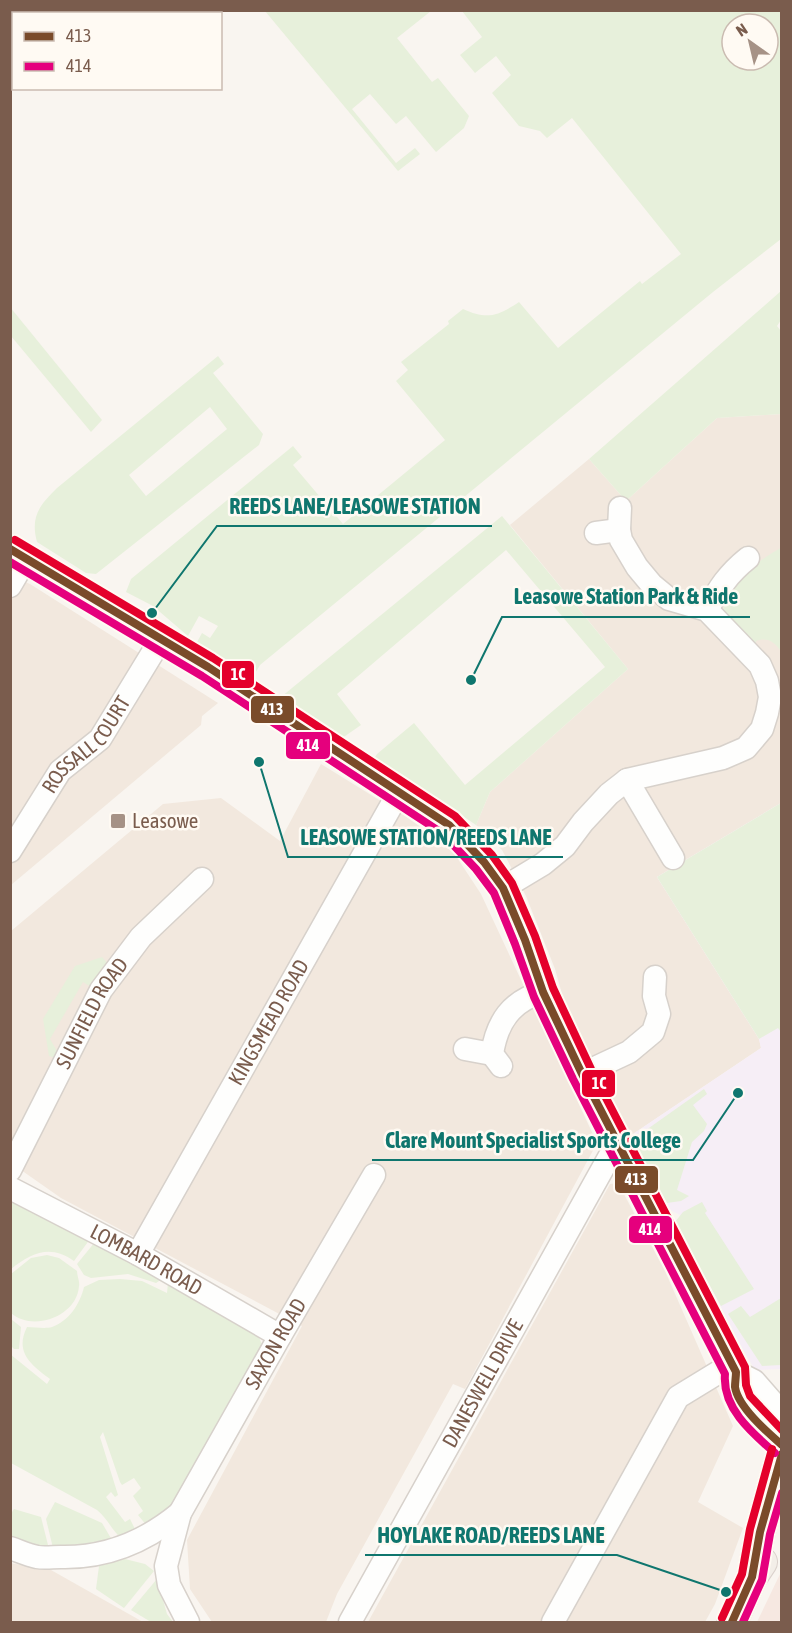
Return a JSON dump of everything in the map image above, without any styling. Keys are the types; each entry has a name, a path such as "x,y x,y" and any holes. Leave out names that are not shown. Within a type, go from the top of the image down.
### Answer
{"main road":[{"path":"752,1577 759,1532 782,1452"},
{"path":"732,1623 752,1577 771,1549 782,1525"}],"street":[{"path":"503,888 543,864 565,846 609,794 627,780 723,758 746,748 762,729 776,697 760,664 707,610 669,599 652,585 628,552 620,519 596,533"},
{"path":"10,586 19,553 161,639 449,825 484,862 503,888 525,940 543,992 617,1143 741,1372 782,1413"},
{"path":"707,610 732,571 748,558"},
{"name":"ROSSALL COURT","path":"10,851 60,771 100,739 161,639"},
{"path":"627,780 673,858"},
{"name":"KINGSMEAD ROAD","path":"138,1254 399,792"},
{"name":"SUNFIELD ROAD","path":"10,1170 101,990 141,937 202,879"},
{"path":"582,1074 629,1052 653,1032 659,1014 654,996 655,977"},
{"path":"465,1049 496,1060 495,1034 506,1016 524,999 543,992"},
{"name":"DANESWELL DRIVE","path":"350,1623 617,1143"},
{"name":"SAXON ROAD","path":"180,1513 374,1175"},
{"name":"LOMBARD ROAD","path":"10,1188 138,1254 280,1336"},
{"path":"741,1372 735,1388 748,1410 765,1431 782,1445"},
{"path":"553,1623 678,1397 741,1372 782,1386"},
{"path":"10,1548 37,1557 81,1558 132,1543 159,1530 180,1513"},
{"path":"180,1513 166,1566 169,1585 188,1623"},
{"path":"132,1543 166,1566"}],"shaded area":[{"path":"781,414 781,803 657,877 759,1039 761,1048 627,1138 569,1019 555,969 526,896 502,850 476,825 490,792 628,669 510,525 589,459 626,501 717,418"},
{"path":"11,576 30,584 218,703 202,716 201,725 11,885"},
{"path":"321,764 405,816 454,853 481,894 597,1143 465,1389 453,1384 337,1594 326,1622 212,1622 190,1589 187,1540 302,1326 61,1198 11,1163 11,931 163,804 221,798 280,841"},
{"path":"781,803 781,1369 755,1370 672,1228 682,1216 664,1207 627,1138 761,1048 759,1039 657,877"},
{"path":"618,1183 665,1271 733,1426 698,1502 743,1528 715,1604 705,1622 368,1622 610,1184"},
{"path":"10,1563 51,1570 143,1622 11,1622"},
{"path":"781,1572 781,1622 757,1622"}],"green space":[{"path":"265,11 431,11 397,38 432,82 438,78 469,116 464,128 436,152 406,116 396,124 370,94 352,109 396,163 415,148 420,154 398,171"},
{"path":"462,11 781,11 781,239 713,292 260,665 253,677 196,644 202,633 210,638 218,626 199,616 188,636 153,606 126,592 131,579 293,446 302,457 293,465 343,524 445,440 396,381 408,370 401,362 449,324 448,321 463,309 479,315 492,315 505,311 519,302 558,348 640,281 642,284 681,254 572,118 547,138 540,131 519,126 492,93 511,75 496,56 475,73 460,55 482,37"},
{"path":"781,291 781,320 777,326 781,331 781,414 717,418 626,501 589,459"},
{"path":"10,307 102,420 91,432 11,336"},
{"path":"218,356 224,364 213,373 263,434 259,445 96,574 86,573 37,542 35,525 38,512 57,488","holes":["210,407 227,429 146,496 129,475"]},
{"path":"502,516 628,669 490,792 476,825 397,771 394,775 372,762 377,754 414,723 465,785 605,667 506,550 337,694 361,725 338,741 281,697"},
{"path":"781,548 781,651 767,640 756,641 755,650 723,615 725,601 728,593 741,578 765,557"},
{"path":"781,803 781,1032 778,1028 759,1039 657,877"},
{"path":"102,957 109,965 94,989 83,982 50,1039 57,1051 55,1058 49,1056 43,1019 75,966"},
{"path":"704,1089 707,1094 693,1105 707,1124 704,1131 692,1142 677,1190 689,1196 681,1201 667,1203 632,1140"},
{"path":"15,1201 90,1239 74,1261 57,1253 41,1253 11,1269 10,1202"},
{"path":"702,1202 707,1211 705,1213 754,1289 721,1306 675,1222 683,1212"},
{"path":"95,1242 162,1279 156,1283 128,1274 91,1278 84,1275 77,1264"},
{"path":"47,1255 59,1258 77,1271 79,1284 76,1297 62,1313 52,1318 41,1321 20,1319 11,1313 11,1274 31,1258"},
{"path":"99,1280 142,1281 167,1293 168,1283 258,1335 263,1347 185,1492 147,1526 138,1515 143,1511 133,1496 141,1488 134,1478 122,1485 103,1432 100,1437 118,1495 115,1497 111,1492 106,1497 125,1522 130,1519 137,1533 123,1540 97,1510 11,1463 10,1354 47,1384 50,1379 31,1363 24,1351 24,1336 27,1327 46,1328 64,1321 80,1300 84,1287"},
{"path":"781,1298 781,1365 762,1366 728,1314 741,1306 750,1317"},
{"path":"11,1319 21,1327 19,1349 11,1346"},
{"path":"55,1502 102,1523 112,1540 84,1548 53,1548 46,1519"},
{"path":"14,1509 41,1517 48,1545 36,1546 11,1539 10,1515"},
{"path":"125,1559 145,1564 154,1571 124,1608 96,1589 99,1566"},
{"path":"157,1579 167,1614 173,1622 151,1622 131,1610"}],"transit line":[{"name":"1C","path":"15,540 213,658 455,816 492,855 512,883 535,936 553,988 591,1069 745,1367 746,1385 750,1396 782,1430"},
{"name":"413","path":"10,549 208,667 449,825 484,862 503,888 525,940 543,992 582,1074 736,1372 737,1395 754,1419 782,1445"},
{"name":"414","path":"10,562 202,676 442,833 476,869 494,893 534,997 573,1079 725,1374 725,1386 733,1409 748,1428 775,1453"},
{"name":"1C","path":"722,1618 742,1574 750,1529 772,1449"},
{"name":"413","path":"732,1622 752,1577 760,1532 782,1454"},
{"name":"414","path":"743,1622 762,1580 770,1534 782,1493"}],"place":[{"name":"REEDS LANE/LEASOWE STATION","path":"152,613"},
{"name":"Leasowe Station Park & Ride","path":"471,680"},
{"name":"LEASOWE STATION/REEDS LANE","path":"259,762"},
{"name":"Leasowe","path":"118,821"},
{"name":"Clare Mount Specialist Sports College","path":"738,1093"},
{"name":"HOYLAKE ROAD/REEDS LANE","path":"726,1592"}]}
